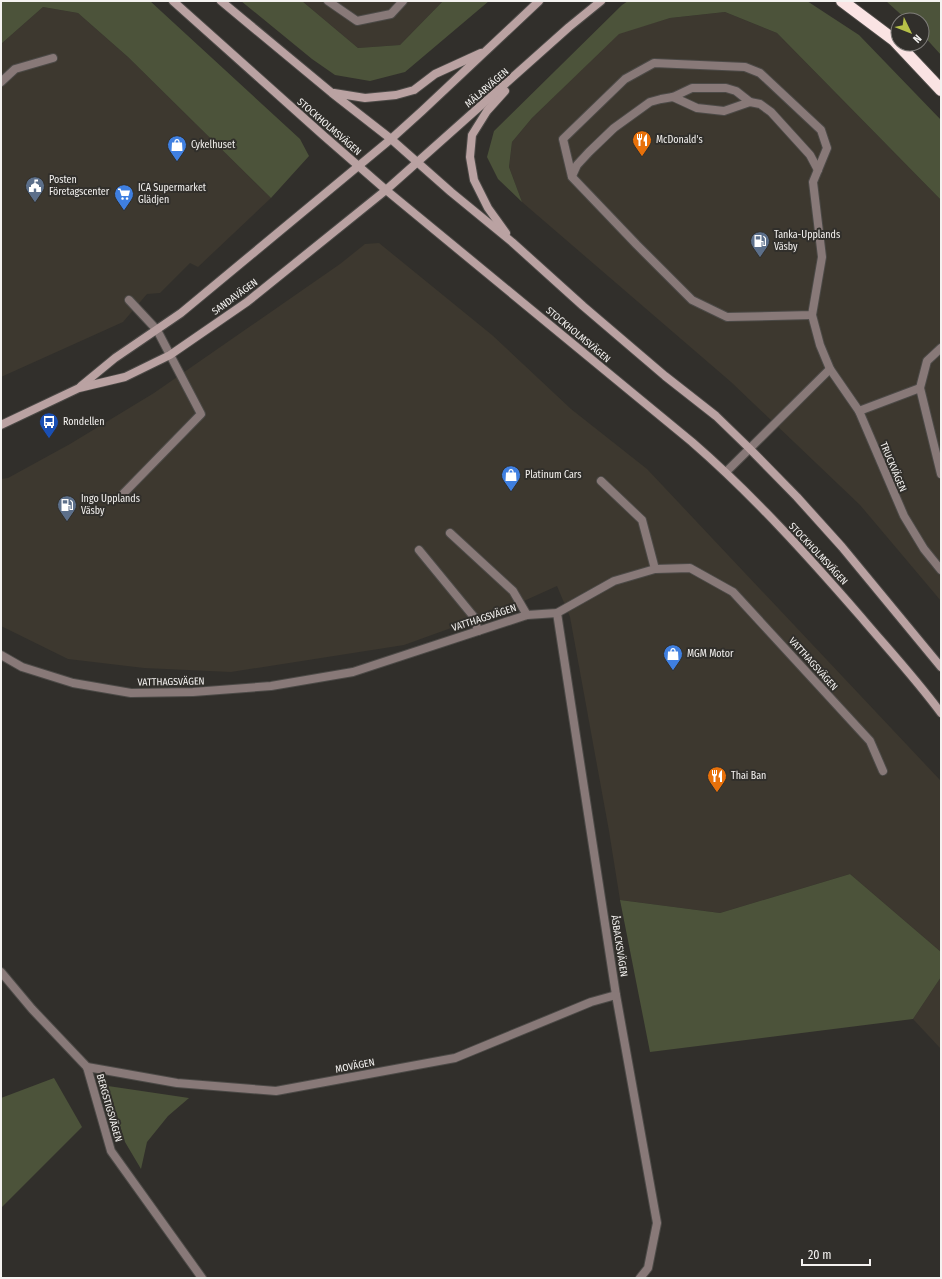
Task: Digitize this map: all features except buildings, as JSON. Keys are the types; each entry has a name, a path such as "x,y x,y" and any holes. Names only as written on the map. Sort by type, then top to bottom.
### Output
{"highway":[{"path":"842,1 894,40 941,90"}],"main road":[{"name":"STOCKHOLMSVÄGEN","path":"173,1 386,190 692,442 726,472 813,561 923,689 941,713"},
{"name":"STOCKHOLMSVÄGEN","path":"221,1 390,139 512,242 665,376 716,416 797,497 842,547 941,667"},
{"path":"358,165 422,111 539,1"},
{"name":"MÄLARVÄGEN","path":"386,190 569,27 601,1"},
{"path":"332,93 365,98 396,95 414,90 435,74 488,50"},
{"path":"512,242 488,208 474,180 470,156 472,135 487,110 532,61"},
{"name":"SANDAVÄGEN","path":"78,388 115,358 157,330 198,298 358,165"},
{"name":"SANDAVÄGEN","path":"1,425 78,388 124,377 170,355 247,302 386,190"}],"street":[{"path":"328,1 357,21 391,14 403,1"},
{"path":"1,82 15,69 53,58"},
{"path":"654,63 745,68 760,74 821,130 827,148 818,170 813,182 822,257 812,315 727,317 692,300 572,177 564,139 625,79 654,63"},
{"path":"572,177 577,165 588,152 614,128 650,102 673,97 692,88 726,88 736,91 750,102 760,104 771,112 810,155 818,170"},
{"path":"673,97 697,108 724,112 750,102"},
{"path":"121,496 200,414 157,330 129,300"},
{"name":"TRUCKVÄGEN","path":"812,315 820,345 830,370 859,411 904,516 924,549 941,570"},
{"path":"941,348 928,361 920,388 941,474"},
{"path":"726,472 830,370"},
{"path":"859,411 920,388"},
{"path":"601,482 642,520 655,569"},
{"path":"450,533 513,591 527,615"},
{"path":"419,550 474,617 478,631"},
{"name":"VATTHAGSVÄGEN","path":"1,655 22,667 73,683 131,693 193,692 271,686 352,672 527,615 557,613 614,581 655,569 690,568 734,592 870,741 883,771"},
{"name":"ÅSBACKSVÄGEN","path":"557,613 616,995 657,1223 648,1268 640,1278"},
{"name":"BERGSTIGSVÄGEN","path":"1,972 32,1009 87,1067 111,1151 202,1278"},
{"name":"MOVÄGEN","path":"87,1067 177,1084 276,1091 455,1058 591,1002 616,995"}],"shaded area":[{"path":"302,1 443,1 400,45 358,48"},
{"path":"43,7 78,13 128,57 271,198 198,267 190,263 160,293 147,294 123,322 1,377 1,44"},
{"path":"725,12 777,33 941,200 941,601 860,505 731,382 522,202 509,167 512,142 532,118 619,33 670,18"},
{"path":"379,243 492,335 571,409 647,469 940,780 941,952 850,874 720,913 620,900 570,617 557,586 515,605 404,645 231,672 144,668 68,659 1,626 1,479 8,478 70,444 154,393 340,264 365,244"},
{"path":"941,977 941,1049 913,1019"}],"green space":[{"path":"1,1 150,1 300,139 309,156 271,198 128,57 78,13 43,7 1,44"},
{"path":"241,1 302,1 358,48 400,45 443,1 489,1 405,72 370,81 335,75 312,59"},
{"path":"628,1 807,1 859,35 941,120 941,200 777,33 725,12 670,18 619,34 532,118 512,142 509,167 522,202 498,179 487,157 494,131 622,5"},
{"path":"886,1 941,1 941,55 930,43 930,12 898,12"},
{"path":"850,874 941,952 941,977 913,1019 650,1052 620,900 720,913"},
{"path":"54,1078 82,1127 1,1208 1,1098"},
{"path":"108,1086 189,1098 168,1116 147,1142 141,1169 125,1142"}],"place":[{"name":"McDonald's","path":"642,157"},
{"name":"Cykelhuset","path":"177,162"},
{"name":"Posten Företagscenter","path":"35,203"},
{"name":"ICA Supermarket Glädjen","path":"124,211"},
{"name":"Tanka-Upplands Väsby","path":"760,258"},
{"name":"Rondellen","path":"49,439"},
{"name":"Platinum Cars","path":"511,492"},
{"name":"Ingo Upplands Väsby","path":"67,522"},
{"name":"MGM Motor","path":"673,671"},
{"name":"Thai Ban","path":"717,793"}]}
